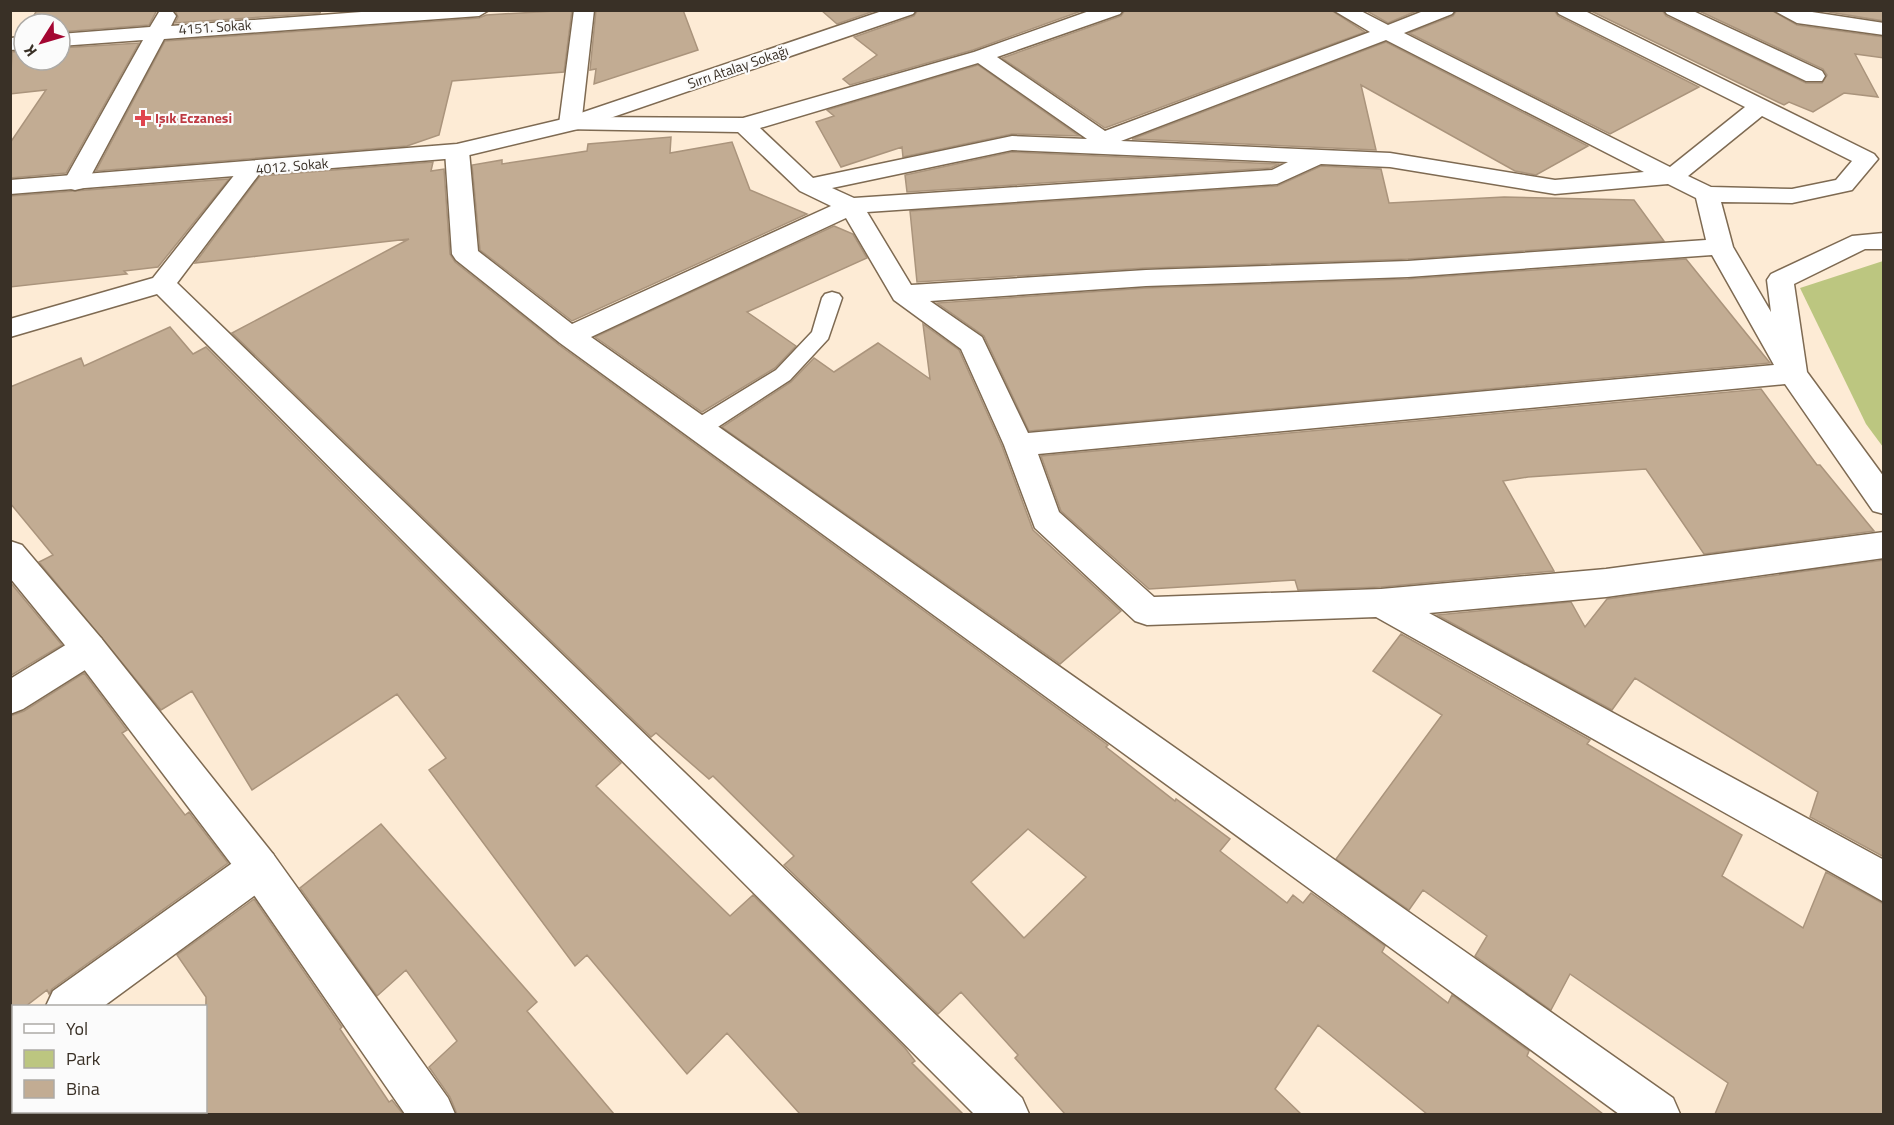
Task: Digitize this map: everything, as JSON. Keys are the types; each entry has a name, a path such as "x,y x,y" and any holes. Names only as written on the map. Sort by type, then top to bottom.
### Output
{"street":[{"path":"75,183 169,10"},
{"name":"4151. Sokak","path":"72,39 478,10"},
{"path":"584,10 570,124 744,124 981,56 1113,10"},
{"name":"Sırrı Atalay Sokağı","path":"570,124 906,10"},
{"path":"1343,10 1707,194 1792,195 1844,185 1866,159 1758,108 1566,10"},
{"path":"981,56 1103,141 1445,10"},
{"path":"1674,10 1814,76"},
{"path":"1783,10 1797,17 1873,28"},
{"path":"808,186 1012,143 1390,160 1555,187 1672,177 1758,108"},
{"name":"4012. Sokak","path":"10,187 457,151 570,124"},
{"path":"744,124 808,186 851,206 903,294 972,344 1019,445 1046,519 1147,611 1381,603 1606,583 1884,545"},
{"path":"457,151 465,254 570,336 1657,1114"},
{"path":"570,336 851,206 1276,177 1317,157"},
{"path":"10,328 162,284 251,169"},
{"path":"1707,194 1720,247 1793,373 1884,502"},
{"path":"1793,373 1780,280 1861,241 1884,241"},
{"path":"903,294 1146,278 1408,268 1720,247"},
{"path":"162,284 1006,1114"},
{"path":"1019,445 1793,373"},
{"path":"10,554 89,649 260,868 432,1114"},
{"path":"1381,603 1884,882"},
{"path":"10,698 89,649"},
{"path":"69,1005 260,868"}],"lane":[{"path":"699,428 783,375 821,334 832,298"}],"green space":[{"path":"1884,261 1883,447 1866,424 1800,288"}],"building":[{"path":"37,10 157,10 149,25 72,31 72,12 36,12"},
{"path":"175,10 321,10 320,13 175,23 178,17"},
{"path":"572,10 564,72 452,81 439,135 407,146 96,171 165,41"},
{"path":"596,10 683,10 698,50 594,84 596,69 590,70"},
{"path":"821,10 877,10 837,24"},
{"path":"918,10 1084,10 973,50 850,85 843,79 877,55 854,37 914,16"},
{"path":"1125,10 1331,10 1365,32 1105,128 1002,58 1121,16"},
{"path":"1365,10 1419,10 1388,23"},
{"path":"1457,10 1554,10 1558,16 1699,87 1610,134 1409,33 1453,16"},
{"path":"1589,10 1662,10 1666,16 1806,83 1822,83 1827,75 1823,69 1697,10 1771,10 1797,25 1884,37 1884,58 1855,54 1878,97 1844,93 1813,112 1789,102 1784,105"},
{"path":"1817,10 1884,10 1884,21"},
{"path":"1386,42 1588,146 1536,175 1515,171 1361,85 1376,150 1132,139"},
{"path":"139,43 66,173 10,178 10,143 46,90 10,94 12,52 12,72 72,72 72,47"},
{"path":"978,65 1079,136 1012,134 903,157 902,147 841,167 816,122 834,116 827,110"},
{"path":"671,137 670,153 732,142 750,190 807,214 572,321 480,250 472,165 502,160 502,164 587,151 588,144"},
{"path":"1012,152 1279,164 1271,168 907,192 905,175"},
{"path":"433,162 431,171 444,169 450,254 455,262 559,345 1108,745 1106,747 1175,801 1176,799 1230,839 1220,851 1287,903 1293,895 1303,903 1311,893 1385,946 1382,952 1448,1003 1452,995 1529,1051 1527,1056 1603,1114 1427,1114 1318,1025 1275,1089 1301,1114 1065,1114 1015,1058 1018,1055 961,992 938,1014 784,865 794,856 713,776 709,779 656,733 651,737 232,333 409,239 195,263 260,176","holes":["1028,829 1086,877 1024,938 971,882"]},
{"path":"1321,166 1381,169 1389,203 1504,197 1634,200 1664,241 1408,259 1146,268 917,282 910,211 1277,186"},
{"path":"229,179 158,267 124,271 127,274 10,287 10,196"},
{"path":"834,226 853,234 867,258 747,312 796,346 775,368 702,412 595,337"},
{"path":"1686,259 1770,363 1029,431 984,336 937,303 1146,288 1408,279"},
{"path":"923,324 959,350 1002,446 1033,530 1121,611 1060,664 722,427 791,382 814,358 834,372 878,343 930,379"},
{"path":"170,327 193,354 206,347 621,763 596,786 730,916 753,895 905,1048 915,1061 912,1063 963,1114 800,1114 727,1033 687,1074 587,955 575,966 429,770 446,758 397,694 252,790 192,691 161,710 39,562 53,555 10,503 10,387 81,358 84,366"},
{"path":"1761,389 1817,465 1820,465 1874,531 1704,554 1646,469 1528,477 1503,481 1554,571 1381,587 1298,590 1295,580 1149,589 1061,511 1041,456"},
{"path":"1884,560 1884,857 1810,817 1818,792 1635,678 1612,710 1437,615 1571,602 1585,627 1607,599"},
{"path":"10,582 62,645 10,676"},
{"path":"1401,634 1590,740 1587,744 1742,835 1722,876 1803,928 1826,872 1884,904 1884,1114 1715,1114 1728,1083 1570,974 1551,1010 1475,956 1487,936 1423,890 1409,910 1336,859 1442,715 1373,671"},
{"path":"84,673 127,730 122,733 185,815 189,812 228,863 52,989 49,994 47,990 27,1005 12,1005 12,1017 10,1018 10,716 24,711"},
{"path":"381,824 537,1002 527,1011 614,1114 457,1114 450,1097 429,1067 457,1041 406,970 377,996 300,888"},
{"path":"254,899 342,1027 340,1029 389,1102 392,1100 403,1114 205,1114 207,1113 206,997 177,955"}],"place":[{"name":"Işık Eczanesi","path":"143,118"}]}
